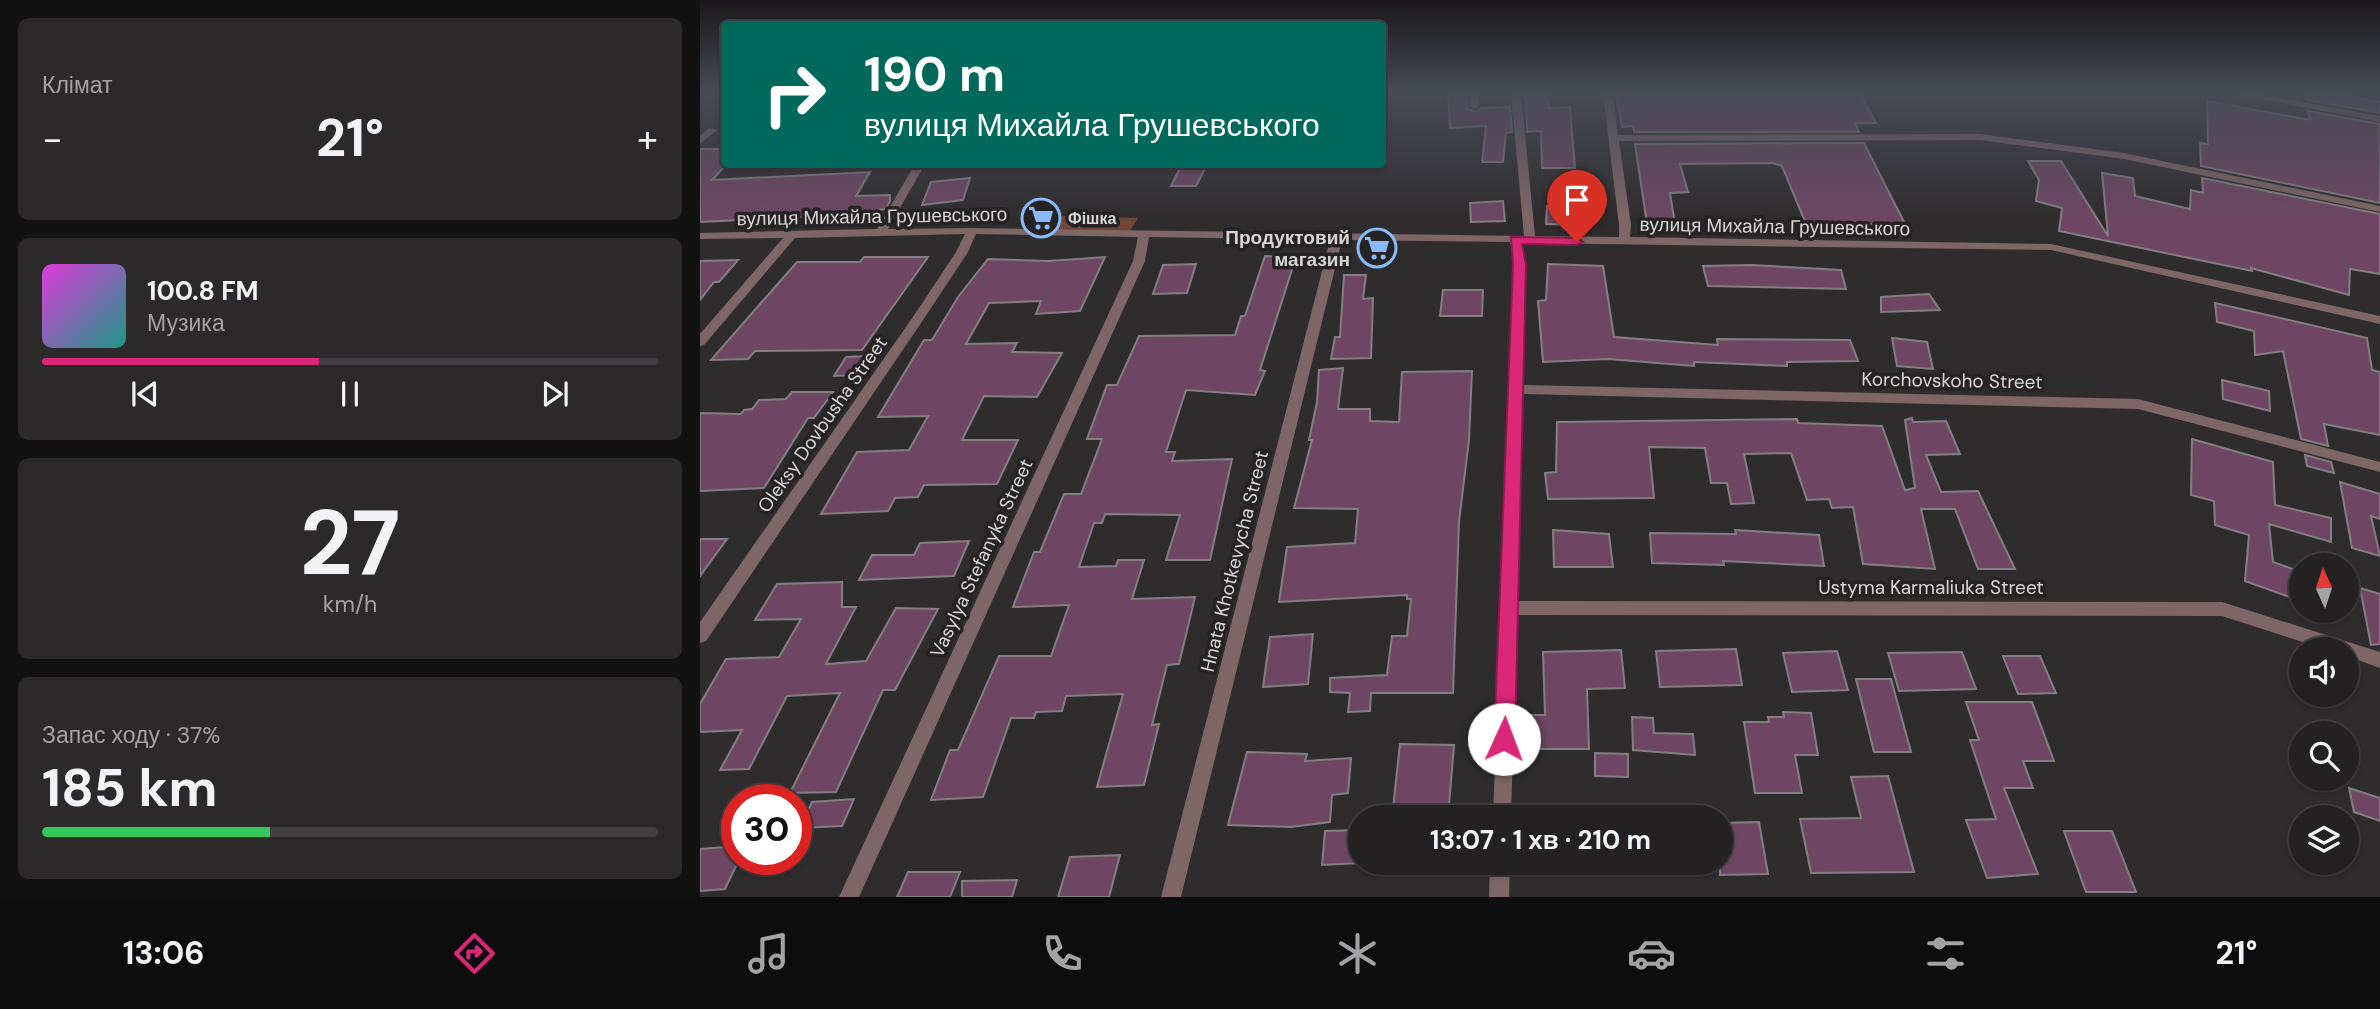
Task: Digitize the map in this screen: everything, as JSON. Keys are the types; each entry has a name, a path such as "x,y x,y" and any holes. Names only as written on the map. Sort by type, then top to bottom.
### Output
{"street":[{"path":"1502,805 1515,389 1523,240 1518,135"},
{"path":"1613,135 1625,225 1624,242"},
{"path":"1613,138 1980,137 2124,156 2380,209"},
{"path":"881,232 918,168"},
{"name":"вулиця Михайла Грушевського","path":"700,236 881,232 1144,233 2051,247 2380,320"},
{"name":"Oleksy Dovbusha Street","path":"700,636 919,317 972,232"},
{"path":"700,342 793,233"},
{"name":"Vasylya Stefanyka Street","path":"849,897 1139,261 1144,233"},
{"name":"Hnata Khotkevycha Street","path":"1171,897 1337,236"},
{"name":"Korchovskoho Street","path":"1515,389 2138,404 2380,467"},
{"name":"Ustyma Karmaliuka Street","path":"1509,608 2222,609 2309,637"},
{"name":"Ustyma Karmaliuka Street","path":"2359,653 2380,660"},
{"path":"1499,897 1500,875"}],"shaded area":[{"path":"1062,216 1138,218 1130,231 1053,230"}],"building":[{"path":"1485,135 1506,135 1503,162 1482,162"},
{"path":"1541,135 1572,135 1575,168 1542,168"},
{"path":"2208,135 2380,135 2380,203 2201,166 2200,143 2208,144"},
{"path":"1864,143 1905,224 1806,224 1782,166 1773,163 1680,164 1688,192 1670,193 1675,224 1647,224 1635,144"},
{"path":"700,149 721,149 723,168 712,180 870,172 856,196 890,195 886,209 836,215 700,222"},
{"path":"2028,161 2061,161 2108,236 2102,173 2133,178 2135,196 2190,209 2191,190 2203,193 2202,178 2380,214 2380,274 2350,269 2349,295 2251,268 2252,271 2059,231 2062,208 2036,201 2039,180"},
{"path":"1180,168 1205,169 1196,186 1171,186"},
{"path":"970,178 963,200 922,205 931,182"},
{"path":"1503,201 1505,221 1471,222 1470,203"},
{"path":"1547,206 1585,207 1586,225 1546,224"},
{"path":"1265,256 1296,257 1260,370 1265,371 1255,395 1186,390 1166,452 1175,452 1172,461 1232,459 1210,560 1166,560 1180,515 1105,514 1102,523 1094,523 1079,567 1116,566 1118,560 1144,560 1132,599 1195,597 1179,664 1167,665 1152,725 1159,724 1144,785 1097,787 1123,694 1066,696 1062,711 1036,712 1034,718 1011,718 983,797 931,800 950,750 958,750 999,656 1051,656 1069,605 1013,607 1034,552 1040,552 1064,494 1081,494 1102,439 1087,439 1107,385 1117,385 1139,336 1235,335 1241,316 1245,316"},
{"path":"864,257 928,257 862,350 755,351 748,359 711,360 797,262 860,262"},
{"path":"1105,257 1080,311 1036,314 1041,301 989,303 966,344 1017,343 1012,352 1062,353 1037,397 984,396 962,440 1018,440 997,484 924,485 918,497 895,498 888,511 821,514 857,452 909,450 928,416 878,417 924,340 932,340 958,297 988,259 1048,261"},
{"path":"738,260 719,282 714,282 700,300 700,261"},
{"path":"1196,264 1187,293 1153,294 1163,265"},
{"path":"1548,264 1603,266 1614,337 1718,345 1717,339 1850,340 1858,361 1787,362 1787,366 1694,362 1694,366 1608,359 1543,362 1538,301 1546,300"},
{"path":"1752,265 1841,270 1846,289 1708,286 1703,266"},
{"path":"1344,275 1366,275 1363,299 1373,298 1371,358 1331,359 1335,337 1340,337"},
{"path":"1443,290 1483,290 1482,316 1440,316"},
{"path":"1929,294 1940,310 1881,312 1881,297"},
{"path":"2215,303 2367,338 2372,370 2380,372 2380,435 2324,424 2328,446 2301,439 2283,351 2255,355 2254,331 2217,322"},
{"path":"1892,338 1927,342 1933,369 1897,366"},
{"path":"868,356 856,375 834,376 846,357"},
{"path":"1343,368 1338,409 1370,409 1370,421 1399,422 1402,372 1472,371 1469,440 1459,522 1453,693 1371,693 1370,711 1348,712 1350,693 1330,692 1330,678 1387,675 1392,636 1407,636 1411,599 1407,599 1407,595 1279,602 1287,547 1355,543 1358,509 1294,508 1312,440 1309,440 1317,402 1319,370"},
{"path":"2222,380 2269,391 2270,411 2223,399"},
{"path":"792,392 833,392 814,418 808,418 764,488 700,491 700,413 741,414 744,410 752,409 759,400 786,399"},
{"path":"1912,418 1913,422 1946,421 1960,454 1926,455 1941,492 1978,491 2015,569 1978,569 1955,509 1921,509 1935,569 1863,564 1853,507 1832,508 1829,499 1807,500 1791,453 1744,454 1754,503 1731,504 1727,483 1711,483 1705,448 1649,447 1654,498 1548,499 1545,473 1556,472 1557,422 1797,419 1798,423 1882,426 1905,490 1915,488 1905,420"},
{"path":"2192,439 2273,462 2275,505 2331,518 2331,542 2269,524 2273,562 2289,568 2289,597 2245,581 2249,535 2215,525 2214,501 2191,495"},
{"path":"2305,455 2331,462 2334,473 2307,466"},
{"path":"2340,482 2380,494 2380,519 2371,516 2380,556 2352,548"},
{"path":"1553,530 1609,534 1613,567 1554,567"},
{"path":"1735,530 1819,535 1824,566 1723,561 1724,565 1652,563 1650,533 1736,534"},
{"path":"700,539 727,539 700,576"},
{"path":"969,541 954,576 859,580 872,555 914,555 920,543"},
{"path":"842,582 842,607 856,607 826,664 866,661 896,608 938,609 895,690 883,690 836,792 812,793 812,784 794,784 840,693 787,696 749,769 720,770 742,730 700,732 700,704 726,659 779,657 801,619 755,620 777,584"},
{"path":"2360,588 2380,594 2380,644 2371,645"},
{"path":"1313,634 1308,684 1263,687 1270,637"},
{"path":"1736,649 1742,685 1660,687 1656,651"},
{"path":"1621,650 1625,688 1587,689 1589,749 1529,749 1530,715 1545,715 1543,652"},
{"path":"1837,651 1848,690 1792,692 1783,653"},
{"path":"1962,652 1976,689 1899,691 1888,653"},
{"path":"2003,656 2040,656 2056,693 2018,694"},
{"path":"1856,679 1891,679 1911,752 1874,752"},
{"path":"1966,702 2032,702 2054,761 2023,761 2033,788 2004,788 2038,874 1987,878 1966,820 1996,819 1970,740 1979,740"},
{"path":"1783,712 1811,713 1818,755 1795,755 1802,793 1755,793 1744,722 1769,722 1768,717 1784,717"},
{"path":"1632,717 1653,718 1654,733 1693,734 1695,755 1633,750"},
{"path":"1400,744 1454,745 1449,805 1393,805"},
{"path":"1247,752 1307,754 1305,761 1351,758 1348,793 1332,795 1330,822 1291,827 1228,825"},
{"path":"1595,753 1628,754 1628,777 1595,776"},
{"path":"1888,776 1914,872 1811,873 1800,819 1861,818 1851,777"},
{"path":"2350,791 2380,798 2380,821 2359,814 2359,805 2353,805"},
{"path":"854,799 842,826 812,827 812,802"},
{"path":"1759,822 1768,874 1733,875 1733,823"},
{"path":"1348,830 1348,864 1322,865 1325,831"},
{"path":"2064,831 2112,831 2136,892 2086,892"},
{"path":"721,847 721,875 732,875 725,889 700,891 700,849"},
{"path":"1120,855 1109,897 1058,897 1070,857"},
{"path":"908,872 960,872 950,897 897,897"},
{"path":"1017,880 1012,897 962,897 962,881"}],"place":[{"name":"Фішка","path":"1041,218"},
{"name":"Продуктовий магазин","path":"1377,248"}],"route":[{"path":"1504,739 1520,264 1515,240 1577,242"}]}
